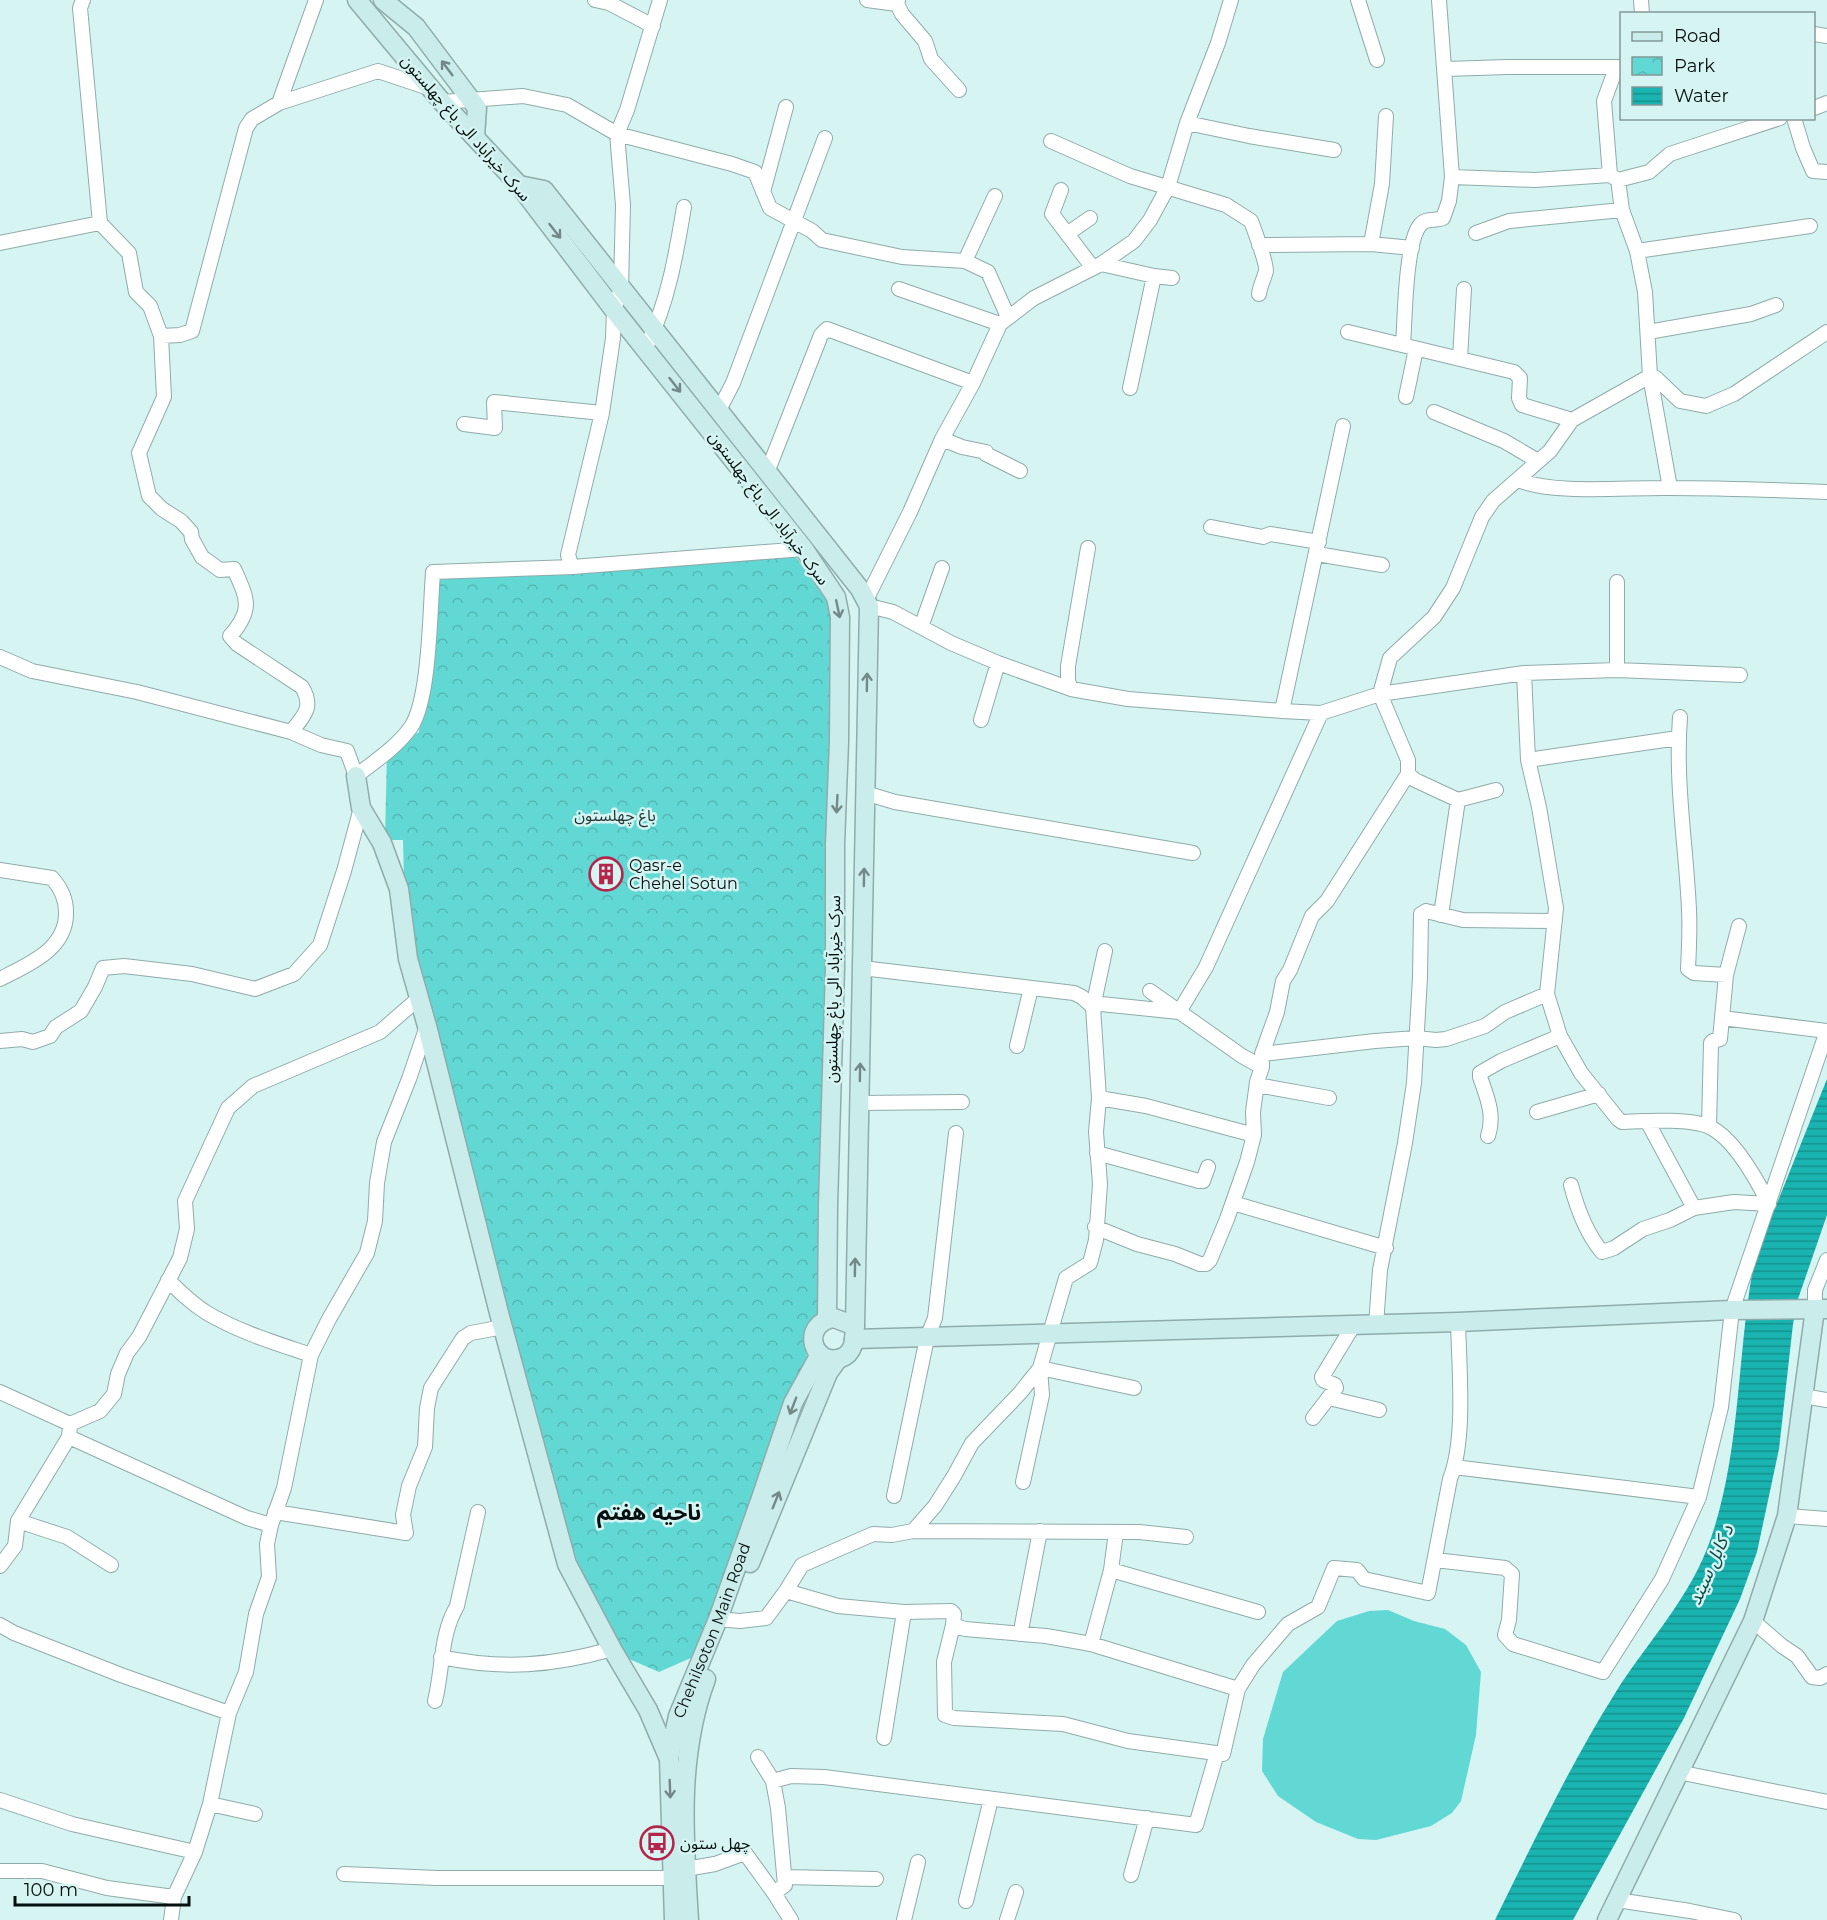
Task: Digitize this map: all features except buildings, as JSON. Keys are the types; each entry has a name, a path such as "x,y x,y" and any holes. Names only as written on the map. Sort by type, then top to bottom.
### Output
{"main road":[{"name":"سرک خیرآباد الی باغ چهلستون","path":"357,0 429,88 519,186 614,310 646,347 804,549 836,597 840,617 827,1319"},
{"path":"383,0 416,27 477,108 474,137"},
{"path":"519,186 543,190 768,470 860,589 867,603 854,1332 849,1353 838,1359 819,1354 813,1342 813,1335 816,1328 827,1319 841,1319 854,1332 927,1338 1353,1326 1737,1310 1814,1309 1787,1516 1753,1621 1607,1920"},
{"path":"356,776 361,808 382,843 399,889 408,959 567,1564 612,1649 648,1710 669,1759"},
{"name":"Chehilsoton Main Road","path":"675,1920 684,1823 687,1748 698,1700 722,1619 793,1403 819,1354"},
{"name":"Chehilsoton Main Road","path":"689,1920 679,1873 669,1759 678,1716 828,1373 838,1359"},
{"path":"648,1710 664,1716 678,1716"}],"street":[{"path":"83,0 80,8 100,224 129,253 136,292 150,306 161,336 164,397 139,453 149,496 162,509 182,521 191,532 202,557 220,570 234,569 245,590 247,603 240,623 230,636 237,644 302,687 308,697 307,710 291,732"},
{"path":"279,103 316,0"},
{"path":"595,0 609,3 653,26"},
{"path":"572,567 568,555 602,412 613,338 614,310 621,288 623,205 617,134 627,110 660,0"},
{"path":"867,0 897,2 902,14 925,41 931,59 959,90"},
{"path":"1231,0 1218,43 1187,123 1168,187 1150,220 1134,241 1097,266 1034,298 1004,320 942,439 867,603 893,612 998,663 1071,689 1128,699 1321,713 1380,694 1524,673 1617,670 1740,675"},
{"path":"1358,0 1377,60"},
{"path":"1406,397 1410,347 1409,259 1420,224 1426,220 1443,218 1449,201 1452,177 1446,69 1439,0"},
{"path":"1446,69 1619,68 1604,101 1614,177 1622,210 1637,251 1645,292 1650,376 1670,488"},
{"path":"161,336 192,332 246,128 252,119 279,103 378,71 429,88"},
{"path":"442,102 523,96 567,105 617,134 755,172 770,208 812,231 822,240 902,257 965,261 988,272 1004,320"},
{"path":"763,192 786,107"},
{"path":"1371,243 1382,184 1386,116"},
{"path":"1452,177 1535,180 1614,177 1650,172 1670,154 1774,120"},
{"path":"1795,120 1813,171 1827,172"},
{"path":"1187,123 1334,150"},
{"path":"719,410 733,382 825,138"},
{"path":"1051,141 1130,176 1226,205 1251,221 1267,270 1258,294"},
{"path":"1061,190 1052,214 1097,266 1172,278"},
{"path":"965,261 995,196"},
{"path":"646,347 654,330 672,273 684,207"},
{"path":"1476,233 1509,222 1622,210"},
{"path":"1067,234 1090,218"},
{"path":"0,243 100,224"},
{"path":"1637,251 1810,226"},
{"path":"1259,245 1371,243 1412,248"},
{"path":"1130,388 1154,276"},
{"path":"899,289 1004,320"},
{"path":"1460,359 1464,289"},
{"path":"1648,332 1751,314 1776,305"},
{"path":"768,470 820,335 826,328 973,383"},
{"path":"1348,332 1514,372 1520,378 1522,405 1572,420"},
{"path":"1095,1227 1137,1244 1175,1254 1200,1264 1206,1264 1210,1260 1233,1203 1254,1136 1253,1112 1257,1085 1283,981 1290,970 1312,916 1327,901 1408,774 1408,760 1380,694 1390,658 1434,617 1453,588 1482,517 1493,501 1550,451 1572,420 1650,376 1656,378 1680,401 1706,406 1734,394 1827,332"},
{"path":"464,424 495,428 494,402 602,412"},
{"path":"1434,412 1504,441 1538,461"},
{"path":"1282,711 1343,426"},
{"path":"942,439 962,447 986,452 1020,471"},
{"path":"1518,480 1531,484 1582,488 1827,492"},
{"path":"1211,526 1263,537 1270,534 1382,565"},
{"path":"1071,689 1068,681 1068,666 1088,548"},
{"path":"0,657 32,671 137,692 291,732 321,745 347,751 356,776 390,749 412,726 423,694 433,572 572,567 804,549"},
{"path":"921,627 942,568"},
{"path":"1617,582 1617,670"},
{"path":"981,720 998,663"},
{"path":"1524,673 1528,760 1556,908 1547,994 1560,1036 1581,1073 1622,1122 1683,1122 1709,1127 1728,1141 1758,1182 1769,1204"},
{"path":"1179,1012 1206,968 1321,713"},
{"path":"1680,717 1678,738 1680,810 1689,909 1688,969 1694,973 1726,975"},
{"path":"1528,760 1678,738"},
{"path":"1408,774 1415,780 1458,800 1496,790"},
{"path":"865,793 895,802 1193,853"},
{"path":"1441,915 1458,800"},
{"path":"0,1041 22,1039 33,1042 50,1036 56,1027 81,1011 103,968 124,966 192,974 255,989 294,974 320,945 361,808"},
{"path":"0,870 52,878 61,889 66,904 66,924 61,937 37,960 0,979"},
{"path":"1376,1325 1380,1270 1386,1248 1414,1083 1421,914 1426,911 1463,920 1479,921 1555,921"},
{"path":"1709,1127 1711,1043 1720,1039 1726,975 1739,926"},
{"path":"1023,1482 1041,1395 1040,1368 1066,1278 1089,1263 1096,1240 1095,1227 1100,1184 1096,1132 1099,1098 1093,1007 1105,951"},
{"path":"862,968 1074,993 1093,1007"},
{"path":"1017,1046 1031,988"},
{"path":"1149,991 1242,1056 1262,1060 1416,1038 1436,1040 1464,1034 1485,1026 1505,1012 1547,994"},
{"path":"0,1566 15,1546 18,1521 69,1431 100,1411 114,1394 118,1374 127,1353 139,1337 180,1258 187,1229 185,1201 228,1108 253,1086 380,1032 419,998"},
{"path":"1093,1007 1101,1004 1179,1012"},
{"path":"1435,1560 1505,1568 1512,1574 1509,1620 1505,1635 1508,1640 1513,1644 1603,1672 1662,1579 1699,1497 1721,1407 1737,1310 1769,1204 1827,1031 1722,1018"},
{"path":"171,1920 174,1897 195,1852 210,1804 229,1713 246,1672 256,1614 268,1577 267,1544 286,1478 311,1355 367,1253 375,1221 377,1183 384,1142 427,1026"},
{"path":"1488,1136 1492,1124 1491,1114 1480,1073 1501,1061 1560,1036"},
{"path":"1257,1085 1329,1098"},
{"path":"1537,1112 1599,1094"},
{"path":"1099,1098 1146,1106 1254,1136"},
{"path":"859,1103 962,1102"},
{"path":"1647,1121 1694,1208"},
{"path":"894,1496 927,1338 935,1318 956,1133"},
{"path":"1097,1153 1200,1181 1203,1180 1208,1167"},
{"path":"1571,1185 1589,1231 1602,1252 1614,1248 1643,1229 1670,1220 1694,1208 1734,1202 1769,1204"},
{"path":"1233,1203 1386,1248"},
{"path":"1814,1309 1815,1290 1827,1260"},
{"path":"168,1280 207,1313 246,1332 311,1355"},
{"path":"786,1591 838,1606 904,1612 951,1611 954,1614 953,1625 944,1662 945,1715 954,1718 1063,1724 1128,1741 1217,1754 1224,1753 1238,1689 1253,1665 1288,1624 1318,1607 1334,1568 1357,1570 1364,1579 1425,1594 1430,1590 1450,1479 1455,1467 1459,1443 1458,1322"},
{"path":"1313,1418 1336,1387 1323,1380 1322,1377 1353,1326"},
{"path":"0,1392 69,1431 247,1518 406,1533 403,1515 409,1486 424,1447 431,1388 463,1338 471,1333 503,1327"},
{"path":"1040,1368 1134,1388"},
{"path":"913,1531 935,1506 972,1443 1020,1393 1040,1368"},
{"path":"1803,1396 1827,1400"},
{"path":"1329,1398 1379,1410"},
{"path":"1455,1467 1699,1497"},
{"path":"435,1701 449,1620 458,1606 478,1512"},
{"path":"1787,1516 1827,1519"},
{"path":"18,1521 67,1537 111,1565"},
{"path":"722,1619 740,1621 766,1618 802,1565 873,1534 892,1536 913,1531 1040,1531 1116,1532 1186,1537"},
{"path":"1022,1625 1040,1531"},
{"path":"1091,1644 1111,1570 1116,1532"},
{"path":"1111,1570 1258,1612"},
{"path":"884,1738 904,1612"},
{"path":"1753,1621 1782,1647 1797,1656 1812,1677 1820,1678 1827,1674"},
{"path":"0,1625 14,1633 122,1675 229,1713"},
{"path":"953,1625 966,1629 1046,1636 1091,1644 1238,1689"},
{"path":"441,1657 464,1662 526,1666 576,1659 612,1649"},
{"path":"772,1781 791,1776 824,1777 1196,1825 1217,1754"},
{"path":"758,1757 772,1781 778,1808 785,1885 774,1893"},
{"path":"1678,1772 1827,1802"},
{"path":"966,1901 991,1798"},
{"path":"0,1800 72,1824 195,1852"},
{"path":"210,1804 255,1814"},
{"path":"1131,1875 1147,1818"},
{"path":"344,1874 437,1878 679,1873 715,1864 745,1853 791,1920"},
{"path":"904,1920 918,1862"},
{"path":"0,1871 42,1871 107,1888 174,1897"},
{"path":"785,1877 876,1879"},
{"path":"1007,1920 1016,1892"},
{"path":"1617,1900 1734,1920"}],"green space":[{"name":"باغ چهلستون","path":"791,550 831,607 820,1314 806,1346 807,1361 693,1657 659,1672 620,1655 585,1589 531,1400 405,922 403,840 385,840 387,752 419,732 434,575"},
{"path":"1388,1610 1414,1621 1445,1629 1466,1645 1481,1672 1476,1735 1461,1801 1452,1813 1431,1826 1376,1840 1358,1839 1316,1822 1278,1796 1262,1771 1263,1739 1283,1672 1337,1621 1369,1611"}],"water":[{"name":"د کابل سيند","path":"1827,1079 1827,1215 1798,1299 1793,1324 1779,1449 1757,1552 1740,1599 1684,1718 1573,1920 1495,1920 1597,1722 1692,1581 1711,1538 1728,1473 1752,1274 1759,1248"}],"place":[{"name":"Qasr-e Chehel Sotun","path":"606,874"},
{"name":"چهل ستون","path":"657,1843"}],"district":[{"name":"ناحیه هفتم","path":"649,1512"}]}
